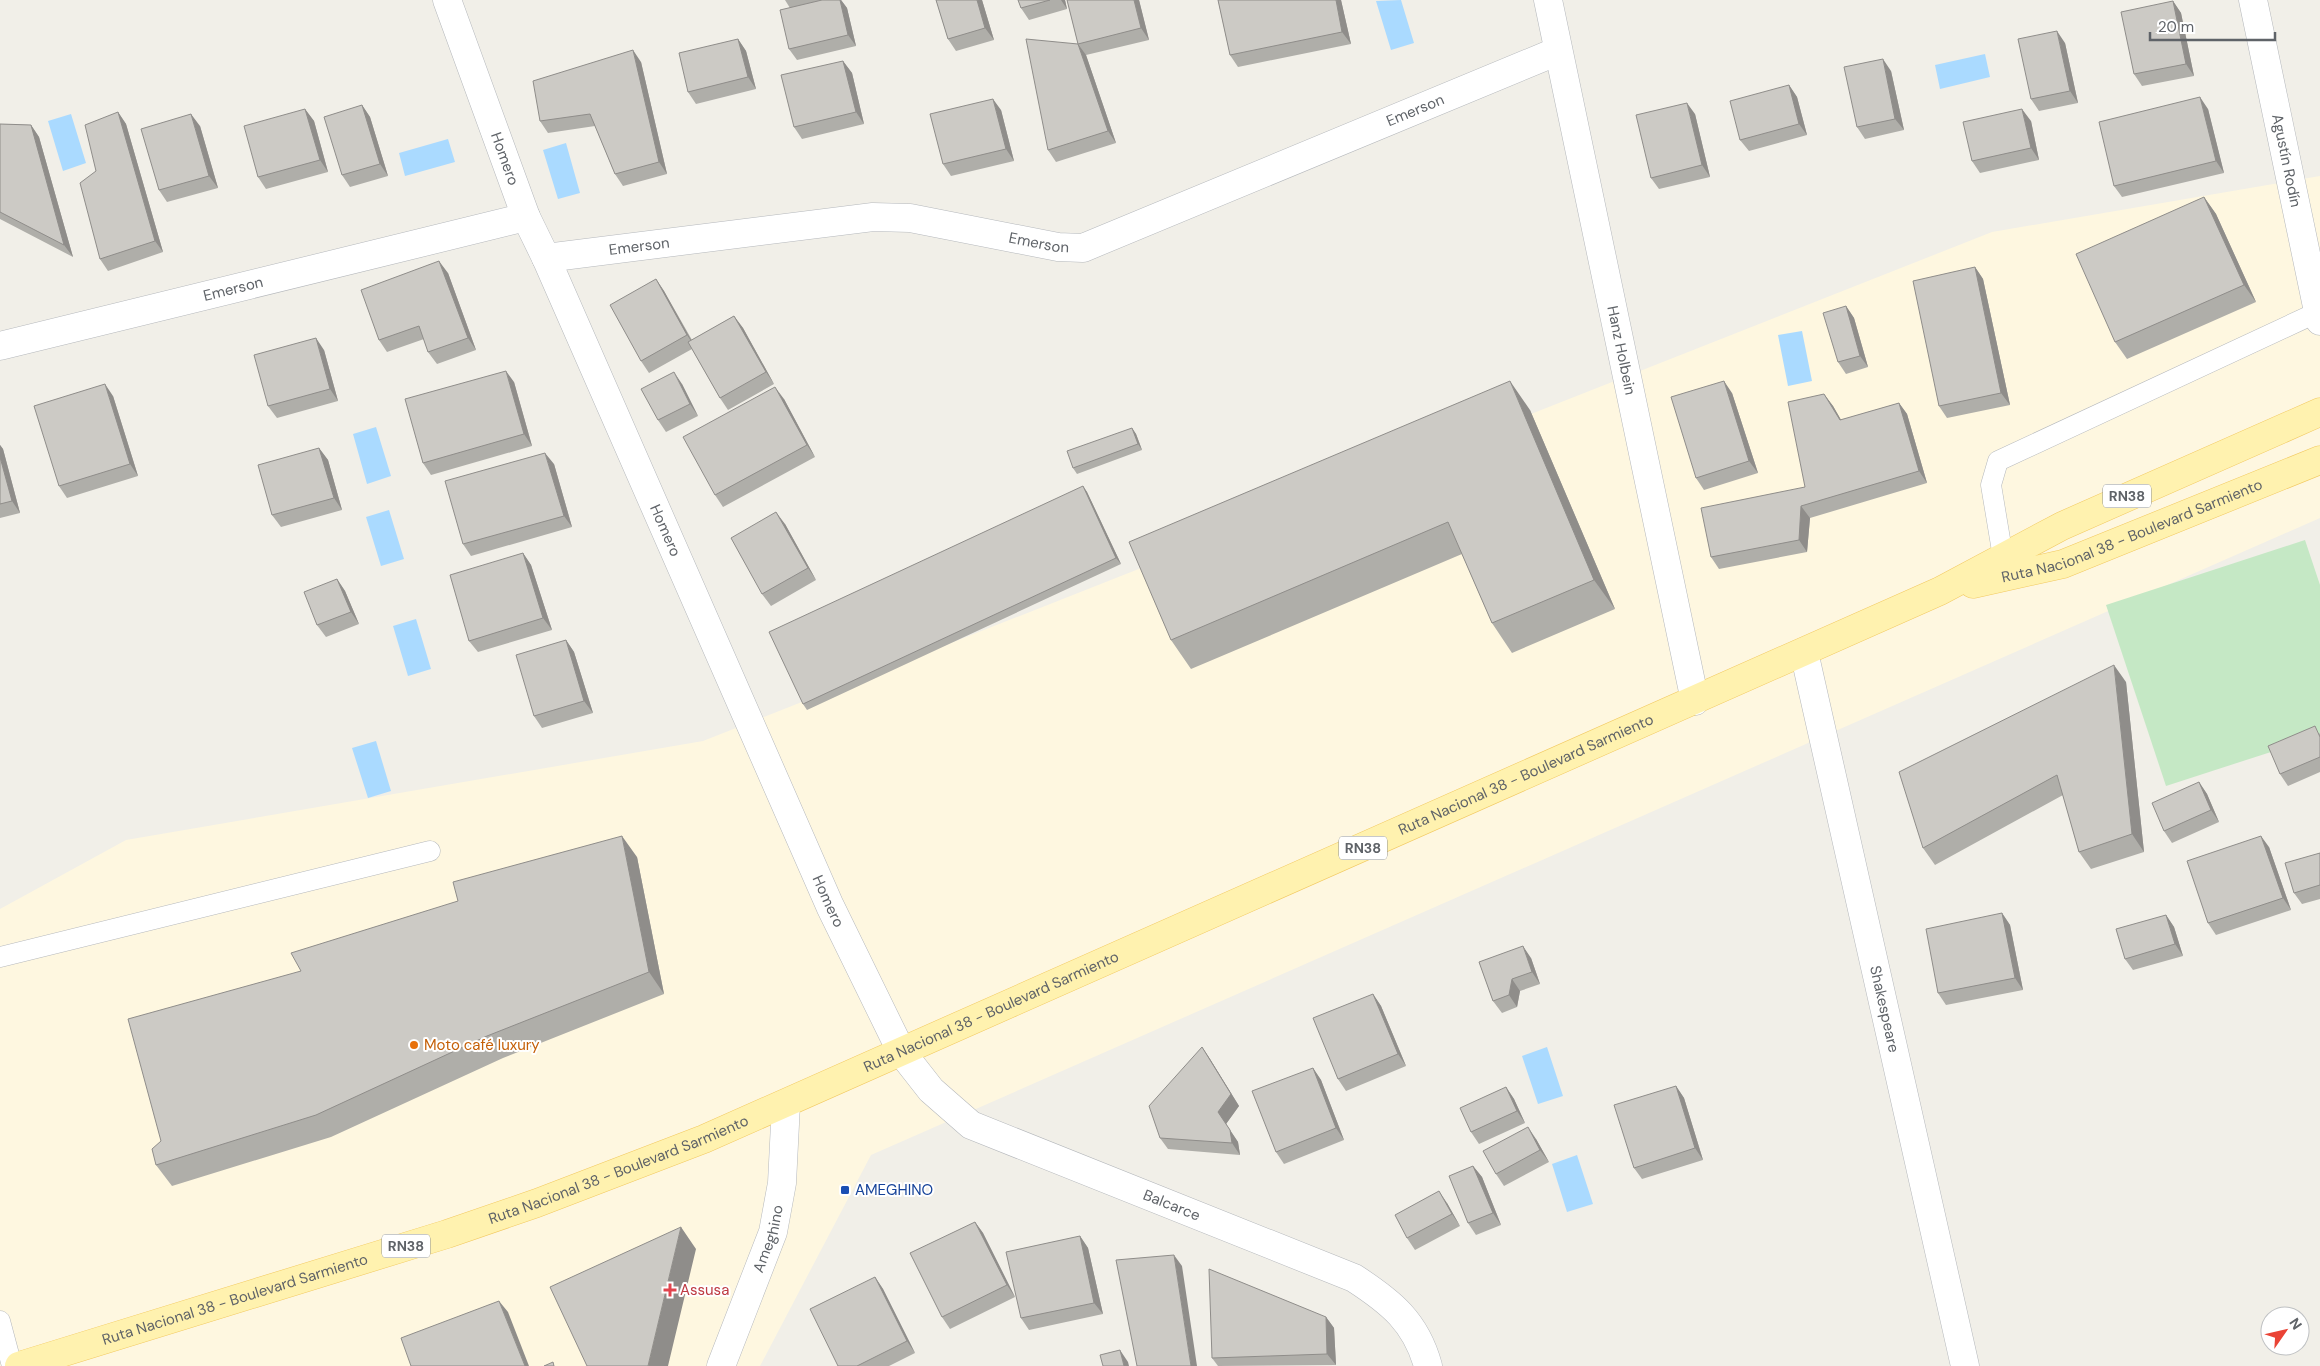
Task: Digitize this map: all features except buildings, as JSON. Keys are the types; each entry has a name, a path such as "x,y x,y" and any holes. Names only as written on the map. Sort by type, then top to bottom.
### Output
{"main road":[{"name":"Ruta Nacional 38 - Boulevard Sarmiento","path":"19,1366 510,1212 704,1139 902,1053 1940,591 2062,526 2320,412"},
{"name":"Ruta Nacional 38 - Boulevard Sarmiento","path":"1940,591 2063,564 2320,460"}],"street":[{"name":"Homero","path":"447,0 526,218 546,258 830,906 902,1053"},
{"name":"Hanz Holbein","path":"1548,0 1624,353 1694,701"},
{"name":"Agustín Rodín","path":"2253,0 2319,316"},
{"name":"Emerson","path":"546,258 873,217 910,218 1058,248 1083,248 1558,51"},
{"name":"Emerson","path":"0,346 526,218"},
{"name":"Shakespeare","path":"1804,652 1965,1366"},
{"name":"Balcarce","path":"902,1053 931,1090 972,1125 1354,1278 1384,1297 1408,1321 1428,1366"},
{"name":"Ameghino","path":"721,1366 773,1232 782,1183 786,1104"}],"lane":[{"path":"2003,558 1991,485 1998,461 2319,316"},
{"path":"0,957 430,851"},
{"path":"0,1321 12,1366"}],"shaded area":[{"path":"2320,176 2320,518 871,1155 760,1366 0,1366 0,909 126,840 703,741 1992,232"}],"green space":[{"path":"2305,540 2320,585 2320,736 2166,786 2106,605"}],"water":[{"path":"1401,0 1414,43 1391,50 1376,1"},
{"path":"1985,54 1990,77 1940,89 1935,65"},
{"path":"71,114 86,163 63,171 48,121"},
{"path":"448,139 455,162 405,176 399,153"},
{"path":"566,143 580,193 558,199 543,150"},
{"path":"1802,331 1812,381 1788,386 1778,335"},
{"path":"376,427 391,476 367,484 353,434"},
{"path":"389,510 404,559 381,566 366,517"},
{"path":"416,619 431,669 408,676 393,626"},
{"path":"376,741 391,791 368,798 352,748"},
{"path":"1547,1047 1563,1096 1538,1104 1522,1056"},
{"path":"1577,1155 1593,1204 1567,1212 1552,1164"}],"place":[{"name":"Moto café luxury","path":"414,1045"},
{"name":"AMEGHINO","path":"845,1190"},
{"name":"Assusa","path":"670,1290"}]}
